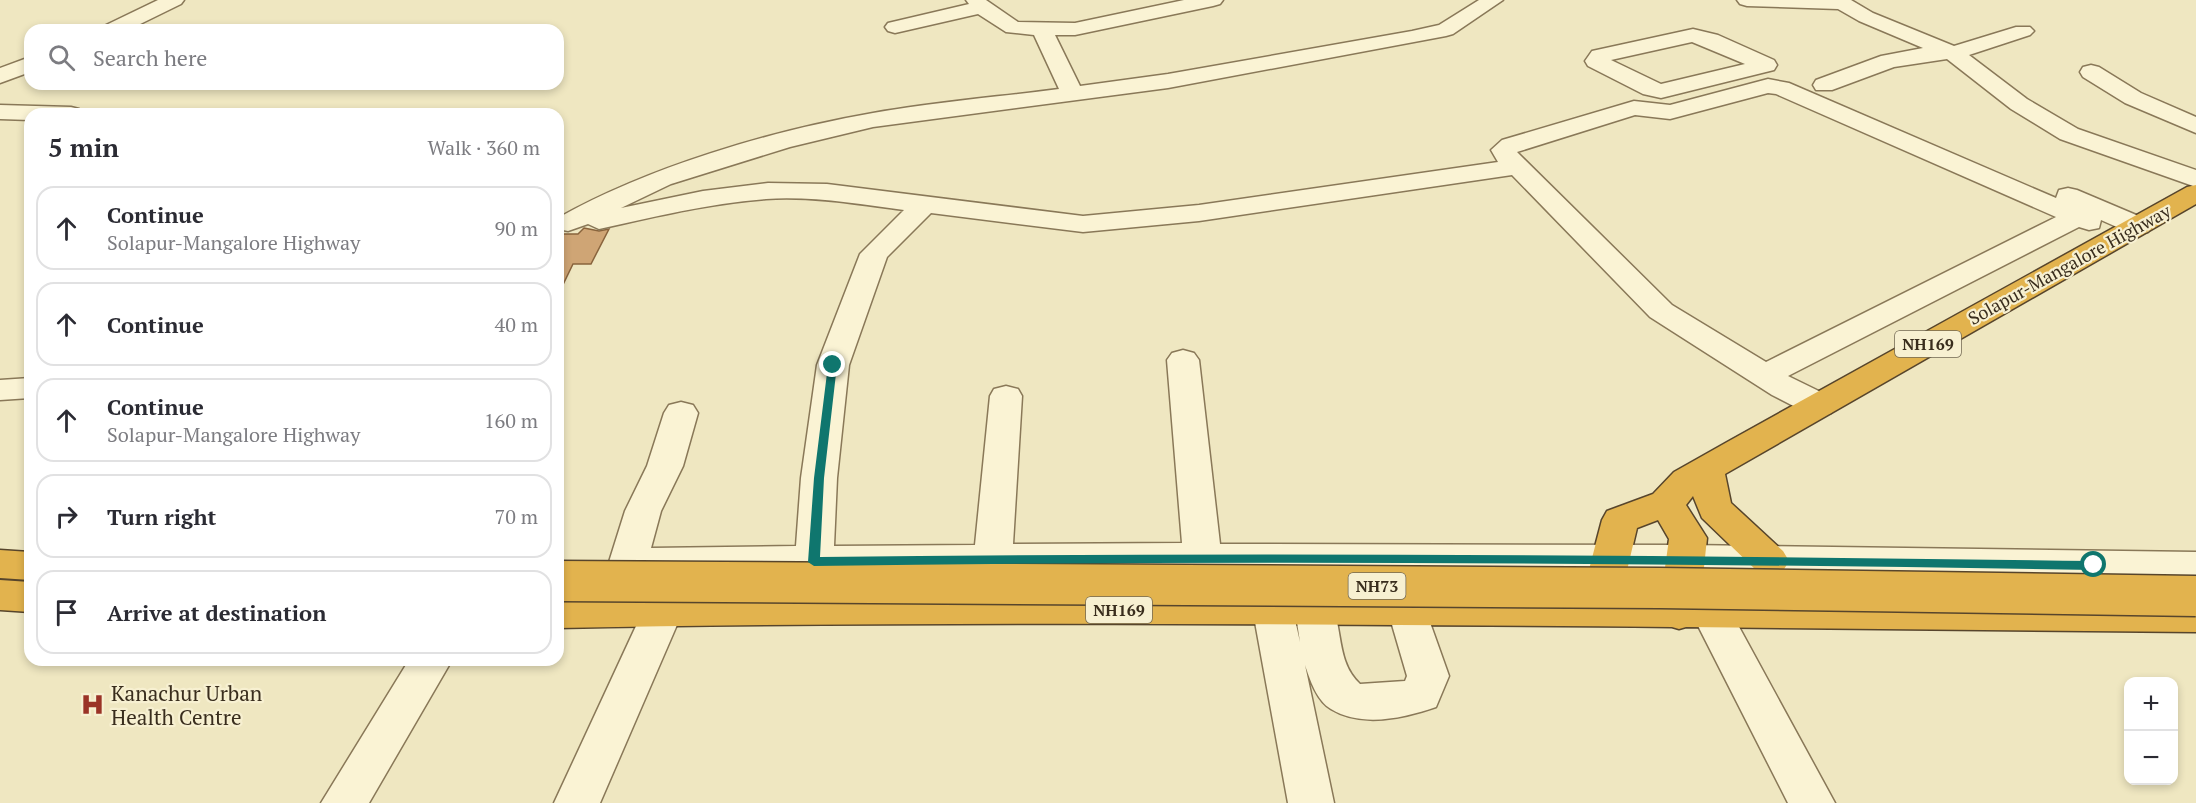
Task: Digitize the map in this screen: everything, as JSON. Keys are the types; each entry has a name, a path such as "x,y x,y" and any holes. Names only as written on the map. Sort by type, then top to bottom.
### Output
{"highway":[{"name":"Solapur-Mangalore Highway","path":"1598,614 1620,520 1666,502 1687,481 1707,469 2196,193"},
{"path":"1707,469 1708,485 1715,509 1770,561"},
{"path":"1666,502 1688,538 1685,559 1696,614 2196,616"},
{"path":"0,564 24,566"},
{"name":"NH73","path":"564,581 1648,588 2196,596"},
{"path":"0,595 24,597"},
{"name":"NH169","path":"564,613 756,609 1274,611 1315,609 1696,614"}],"street":[{"path":"124,24 174,0"},
{"path":"895,27 978,3 1013,28 1076,29 1213,0"},
{"path":"564,225 662,179 783,141 873,120 1168,81 1446,30 1493,0"},
{"path":"1747,0 1839,1 1866,17 1953,53 2019,104 2069,134 2196,179"},
{"path":"1041,27 1073,95"},
{"path":"1824,85 1889,60 1938,52 1953,53 2023,31"},
{"path":"1766,65 1661,91 1651,89 1601,64 1596,58 1693,35 1710,40 2138,226"},
{"path":"0,76 24,66"},
{"path":"2091,72 2133,98 2196,126"},
{"path":"1764,376 2083,219 1781,88 1768,86 1670,112 1634,108 1511,145 1503,150 1512,163 1572,219 1661,311 1764,376 1819,405"},
{"path":"0,112 24,113"},
{"path":"564,225 608,220 703,199 768,191 827,192 1083,224 1119,222 1199,213 1506,169"},
{"path":"814,562 819,478 833,365 873,254 924,205"},
{"path":"1183,360 1202,558"},
{"path":"0,390 24,388"},
{"path":"993,561 1006,396"},
{"path":"628,562 643,511 665,466 681,413"},
{"path":"564,562 1502,558 2196,566"},
{"path":"1315,609 1323,658 1334,686 1346,697 1357,702 1411,698 1421,695 1428,676 1408,611"},
{"path":"1274,611 1311,803"},
{"path":"577,803 663,612"},
{"path":"1696,614 1812,803"},
{"path":"345,803 427,666"}],"building":[{"path":"584,228 599,231 609,229 591,264 573,264 564,283 564,234 578,234"}],"place":[{"name":"Kanachur Urban Health Centre","path":"93,705"}],"route":[{"path":"833,365 819,478 814,562 1178,557 1361,560 1685,559 2094,565"}]}
